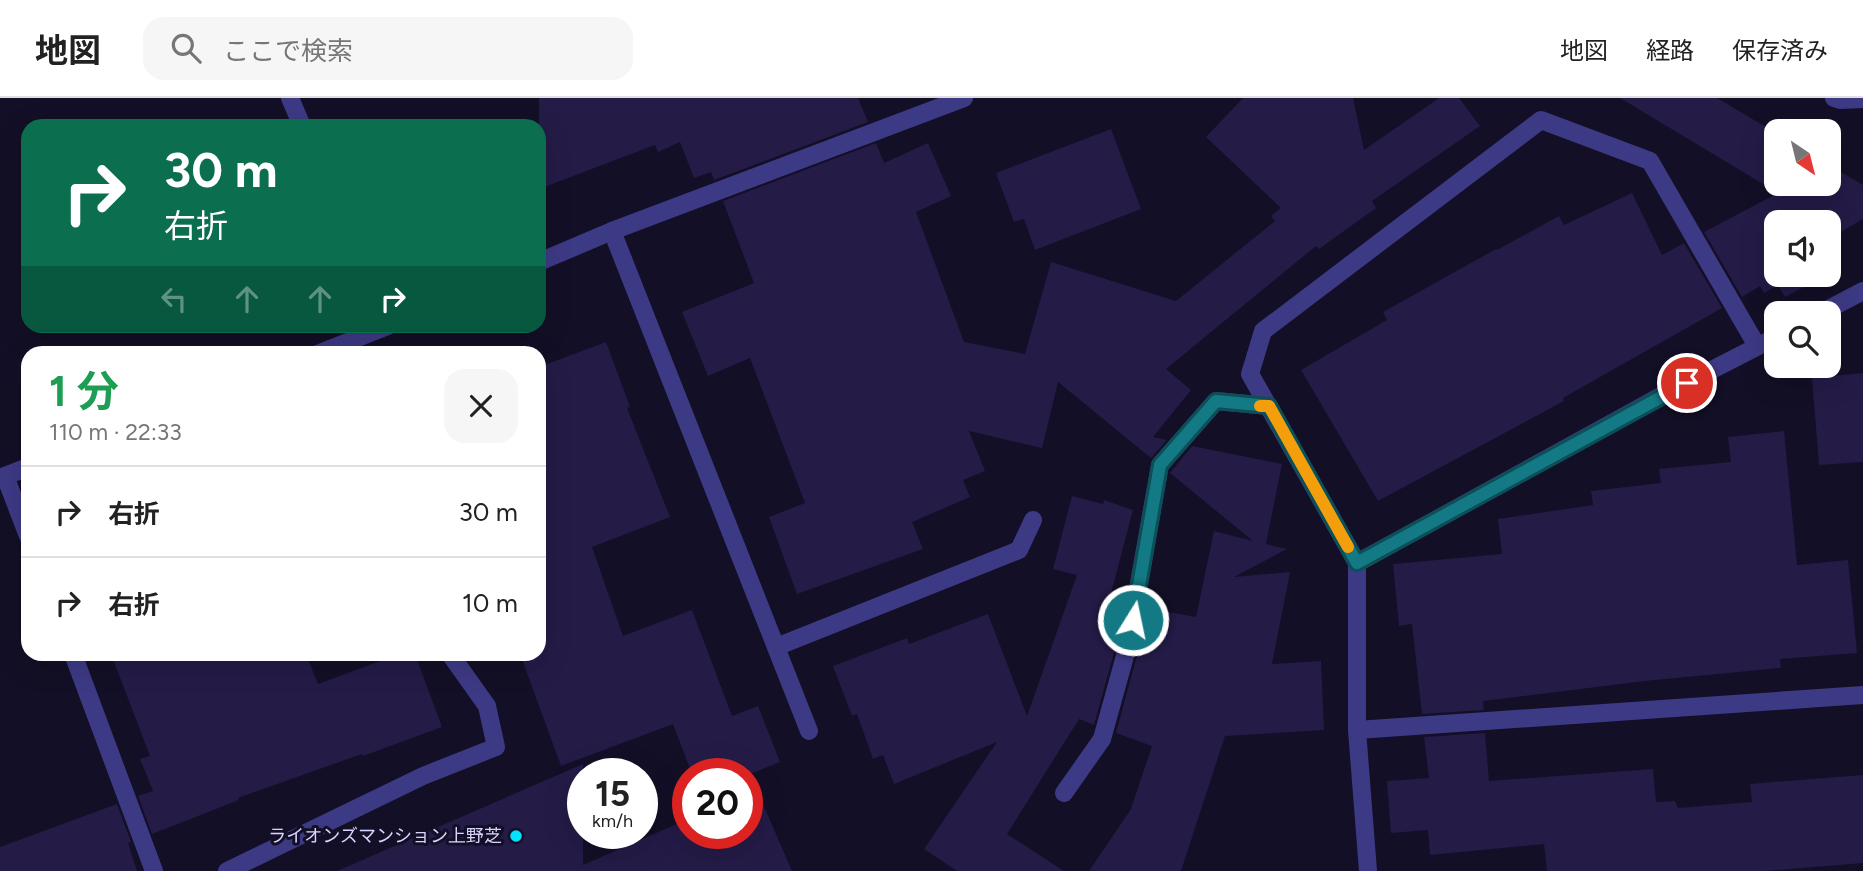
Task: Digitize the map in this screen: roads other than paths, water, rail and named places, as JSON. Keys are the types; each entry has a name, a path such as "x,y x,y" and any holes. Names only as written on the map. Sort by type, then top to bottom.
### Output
{"street":[{"path":"290,98 299,119"},
{"path":"546,259 612,231 964,98"},
{"path":"1833,98 1863,99"},
{"path":"1368,871 1357,730 1357,563 1250,374 1263,331 1541,120 1650,161 1757,346"},
{"path":"612,231 809,731"},
{"path":"1841,303 1863,291"},
{"path":"336,346 367,333"},
{"path":"1357,563 1764,343"},
{"path":"1064,793 1102,739 1128,645 1160,465 1216,401 1269,406"},
{"path":"21,470 3,477 21,519"},
{"path":"776,647 1019,550 1033,520"},
{"path":"76,661 155,871"},
{"path":"227,871 423,776 496,747 487,706 455,661"},
{"path":"1357,730 1863,695"}],"place":[{"name":"ライオンズマンション上野芝","path":"516,836"}]}
